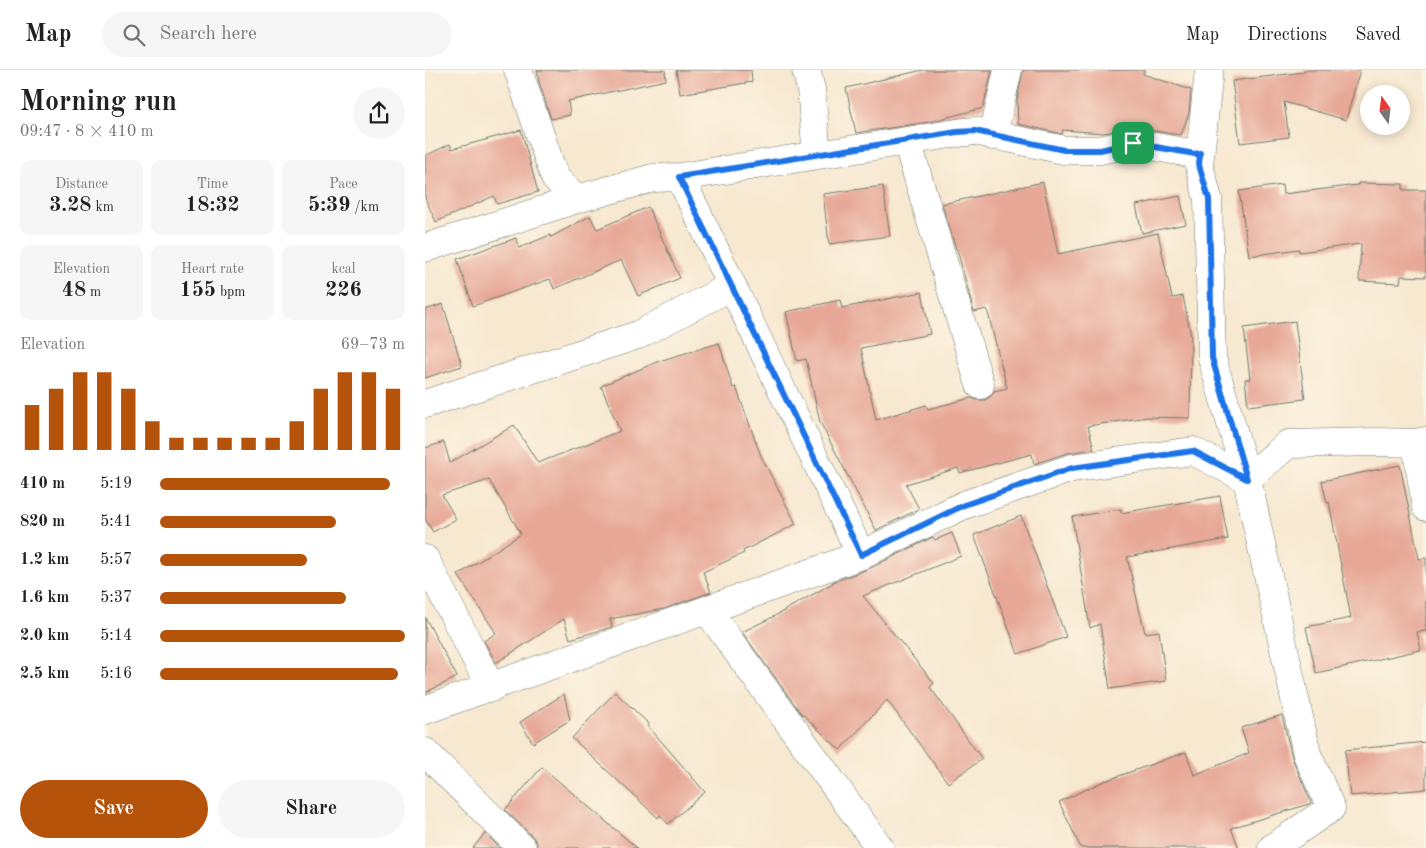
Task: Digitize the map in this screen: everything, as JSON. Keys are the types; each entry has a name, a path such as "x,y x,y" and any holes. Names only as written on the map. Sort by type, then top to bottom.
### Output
{"street":[{"path":"518,70 555,178 577,199"},
{"path":"806,70 811,89 817,155"},
{"path":"993,136 1008,70"},
{"path":"1209,70 1199,165 1209,199 1212,358 1247,479 1307,754 1331,808 1272,848"},
{"path":"425,248 577,199 653,178 679,177 957,132 975,131 1064,150 1100,150 1133,143 1195,154 1200,153"},
{"path":"907,140 980,386"},
{"path":"679,177 861,555"},
{"path":"425,404 638,335 732,286"},
{"path":"1247,479 1288,444 1421,442 1426,507"},
{"path":"425,710 861,555 964,505 1072,468 1193,451 1247,479"},
{"path":"425,559 491,688"},
{"path":"707,610 880,848"},
{"path":"425,752 522,848"}],"building":[{"path":"537,70 665,70 666,80 568,101 570,115 551,119"},
{"path":"676,70 751,70 752,82 680,94"},
{"path":"923,70 992,70 983,108 929,122 856,133 846,88"},
{"path":"1023,70 1145,70 1143,74 1191,90 1189,113 1181,135 1135,128 1103,133 1062,130 1063,134 1018,124 1017,100"},
{"path":"1304,70 1360,70 1346,120 1284,102 1289,137 1240,143 1232,81 1304,72"},
{"path":"521,130 538,192 497,204 494,196 436,222 425,198 425,156 450,144 452,149"},
{"path":"1043,182 1058,254 1158,233 1172,298 1183,296 1191,336 1190,418 1147,417 1088,426 1094,449 1067,453 1034,464 1032,454 960,473 958,468 906,484 919,509 876,530 820,422 806,359 797,361 786,312 840,300 842,308 922,292 930,334 861,348 876,420 926,405 928,409 971,398 985,400 994,391 1007,388 987,309 974,312 957,249 942,204"},
{"path":"1358,183 1403,184 1403,190 1426,190 1426,277 1401,276 1400,283 1359,281 1361,244 1299,252 1299,249 1249,256 1239,191 1282,185 1283,194 1358,185"},
{"path":"883,186 890,236 829,244 823,194"},
{"path":"1180,196 1186,224 1142,233 1136,205"},
{"path":"648,207 680,278 638,296 621,260 554,289 550,279 473,306 457,259 516,238 519,248 550,235 551,237 590,216 597,229"},
{"path":"443,304 462,366 425,378 425,310"},
{"path":"1295,321 1305,399 1248,406 1245,379 1250,379 1244,328"},
{"path":"719,343 733,388 736,387 761,456 796,524 743,551 744,553 703,572 711,592 664,609 610,619 612,627 570,639 564,619 496,663 484,641 496,633 458,575 521,534 489,480 442,495 456,519 433,532 425,519 425,448 444,442 450,463 514,425 538,463 620,431 601,386 659,361"},
{"path":"1400,465 1419,559 1426,558 1426,631 1417,632 1421,650 1316,673 1306,627 1351,618 1329,502 1327,503 1322,481"},
{"path":"1220,496 1228,539 1127,557 1145,633 1159,631 1166,681 1110,689 1100,624 1090,628 1072,517 1121,509 1121,513"},
{"path":"1021,516 1066,637 1018,654 974,535"},
{"path":"952,533 961,556 863,596 934,683 930,687 982,759 948,783 887,700 840,750 800,712 742,632 771,618 833,582 868,569 933,537 935,540"},
{"path":"425,617 457,677 425,693"},
{"path":"615,692 649,724 648,726 705,792 668,824 660,815 658,818 572,738"},
{"path":"564,694 570,720 533,743 520,722"},
{"path":"1282,715 1292,758 1311,802 1309,804 1231,828 1239,848 1081,848 1059,802 1102,782 1186,752 1194,775 1249,753 1241,728"},
{"path":"1426,742 1426,789 1350,796 1345,750"},
{"path":"542,767 637,848 537,848 537,843 533,837 505,810"},
{"path":"485,833 500,848 473,848"}],"route":[{"path":"975,131 1064,150 1100,150 1133,143 1195,154 1200,153 1199,165 1209,199 1212,358 1247,479 1193,451 1072,468 964,505 861,555 679,177 957,132 975,131"}]}
